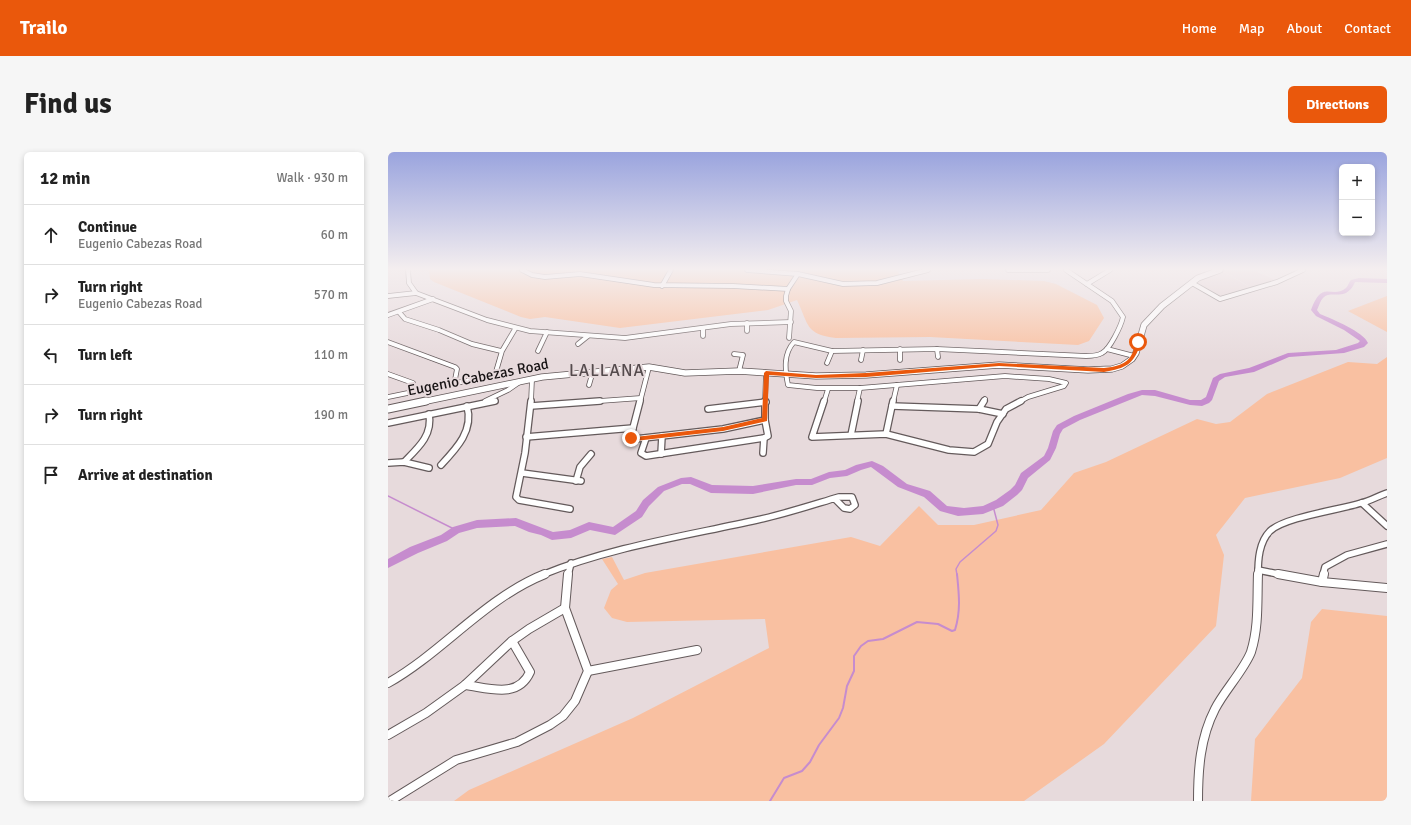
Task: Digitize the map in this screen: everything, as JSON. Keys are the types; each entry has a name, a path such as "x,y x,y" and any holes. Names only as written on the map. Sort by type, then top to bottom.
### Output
{"street":[{"path":"388,314 399,312 430,300"},
{"path":"437,300 515,329 573,333 588,336 624,338 747,323 791,322"},
{"path":"786,300 791,311 789,338"},
{"path":"828,389 812,437 886,434 949,450 974,452 988,444 997,422 1006,409 1028,397 1064,386 1066,384 1047,379 995,376 860,388 810,389 788,385 785,374 788,349 793,342 811,348 832,351 900,348 1003,351 1086,356 1101,354 1121,326 1123,317 1111,300"},
{"path":"1106,349 1134,356 1144,325 1152,316 1171,300"},
{"path":"399,312 405,319 439,330 472,344 500,351"},
{"path":"747,323 747,331"},
{"path":"703,328 703,336"},
{"path":"388,397 454,385 495,375 500,351 515,329"},
{"path":"538,351 547,332"},
{"path":"578,344 588,336"},
{"path":"388,342 455,367 457,369 454,385"},
{"path":"900,348 900,360"},
{"path":"937,349 938,358"},
{"path":"861,360 863,350"},
{"path":"827,363 832,351"},
{"path":"734,354 743,354 740,371"},
{"name":"Eugenio Cabezas Road","path":"388,409 532,379 593,371 649,367 684,373 740,371 816,376 866,375 999,365 1097,370 1122,366 1134,356"},
{"path":"649,367 632,428 631,438 646,438 723,429 765,420"},
{"path":"589,385 593,371"},
{"path":"646,438 642,454 646,456 764,438 768,436 765,420 766,373"},
{"path":"388,374 415,383 409,393"},
{"path":"532,379 531,406 522,473 516,497 519,500 570,509"},
{"path":"481,403 508,390 521,381"},
{"path":"886,434 897,385"},
{"path":"851,436 860,388"},
{"path":"531,406 641,398"},
{"path":"979,409 985,399"},
{"path":"388,423 495,401"},
{"path":"708,409 766,402"},
{"path":"441,465 464,437 469,425 470,414 467,406"},
{"path":"892,406 944,406 979,409 1003,414"},
{"path":"404,462 420,446 426,437 431,421 429,414"},
{"path":"526,437 632,428"},
{"path":"661,454 662,436"},
{"path":"763,453 764,438"},
{"path":"522,473 578,481 580,467 590,454"},
{"path":"388,463 404,462 429,468"},
{"path":"1198,801 1198,770 1205,734 1215,709 1250,654 1258,625 1258,570 1261,545 1269,532 1277,526 1290,521 1362,503 1387,493"},
{"path":"388,683 409,671 493,604 517,588 530,580 571,563 673,537 759,520 835,499"},
{"path":"1362,503 1387,526"},
{"path":"1322,582 1325,567 1332,562 1348,555 1387,544"},
{"path":"390,801 456,760 517,742 550,725 563,716 575,701 588,671 565,608 567,580 571,563"},
{"path":"1258,570 1322,582 1387,588"},
{"path":"388,735 426,713 465,684 512,641 529,629 565,608"},
{"path":"465,684 502,690 518,688 524,684 529,678 530,672 512,641"},
{"path":"588,671 697,650"}],"shaded area":[{"path":"479,300 796,300 768,310 620,328 545,317 530,319 521,317"},
{"path":"797,300 1088,300 1097,305 1104,318 1089,341 1078,345 930,337 836,338 813,331 806,322"},
{"path":"1376,300 1387,300 1387,332 1348,311"},
{"path":"1387,357 1387,458 1340,478 1245,498 1216,535 1224,555 1216,626 1104,744 1024,801 454,801 469,790 633,718 769,648 765,619 627,622 612,618 604,608 611,590 618,584 602,559 612,557 624,580 645,573 851,537 880,546 919,506 938,525 974,525 1041,510 1074,473 1106,462 1197,419 1216,424 1230,422 1267,394 1348,362 1377,364"},
{"path":"1322,609 1387,616 1387,801 1251,801 1255,739 1302,678 1311,622"}],"waterway":[{"path":"388,564 414,550 444,538 456,530 477,524 516,522 529,528 543,531 552,536 571,534 589,526 615,531 627,521 639,514 646,503 661,489 681,481 691,480 711,489 753,490 796,482 812,482 829,475 847,473 859,467 872,464 884,471 901,485 927,494 940,506 948,510 964,512 983,510 999,503 1013,493 1024,476 1047,458 1054,443 1057,431 1060,427 1086,414 1131,396 1149,392 1190,403 1202,403 1209,399 1214,383 1223,375 1251,370 1288,355 1336,352 1353,348 1364,343 1363,340 1346,329 1318,315 1314,310 1318,300"},
{"path":"388,496 456,530"},
{"path":"957,575 956,569 960,562 996,531 998,525 993,506"},
{"path":"770,801 784,778 802,771 810,762 819,745 839,718 843,708 847,686 854,671 854,656 861,646 868,641 883,639 917,622 938,624 952,631 955,630 959,609 957,574"}],"district":[{"name":"LALLANA","path":"607,370"}],"route":[{"path":"631,438 635,439 723,429 765,420 766,373 816,376 866,375 999,365 1104,370 1118,368 1128,363 1136,352 1138,342"}]}
